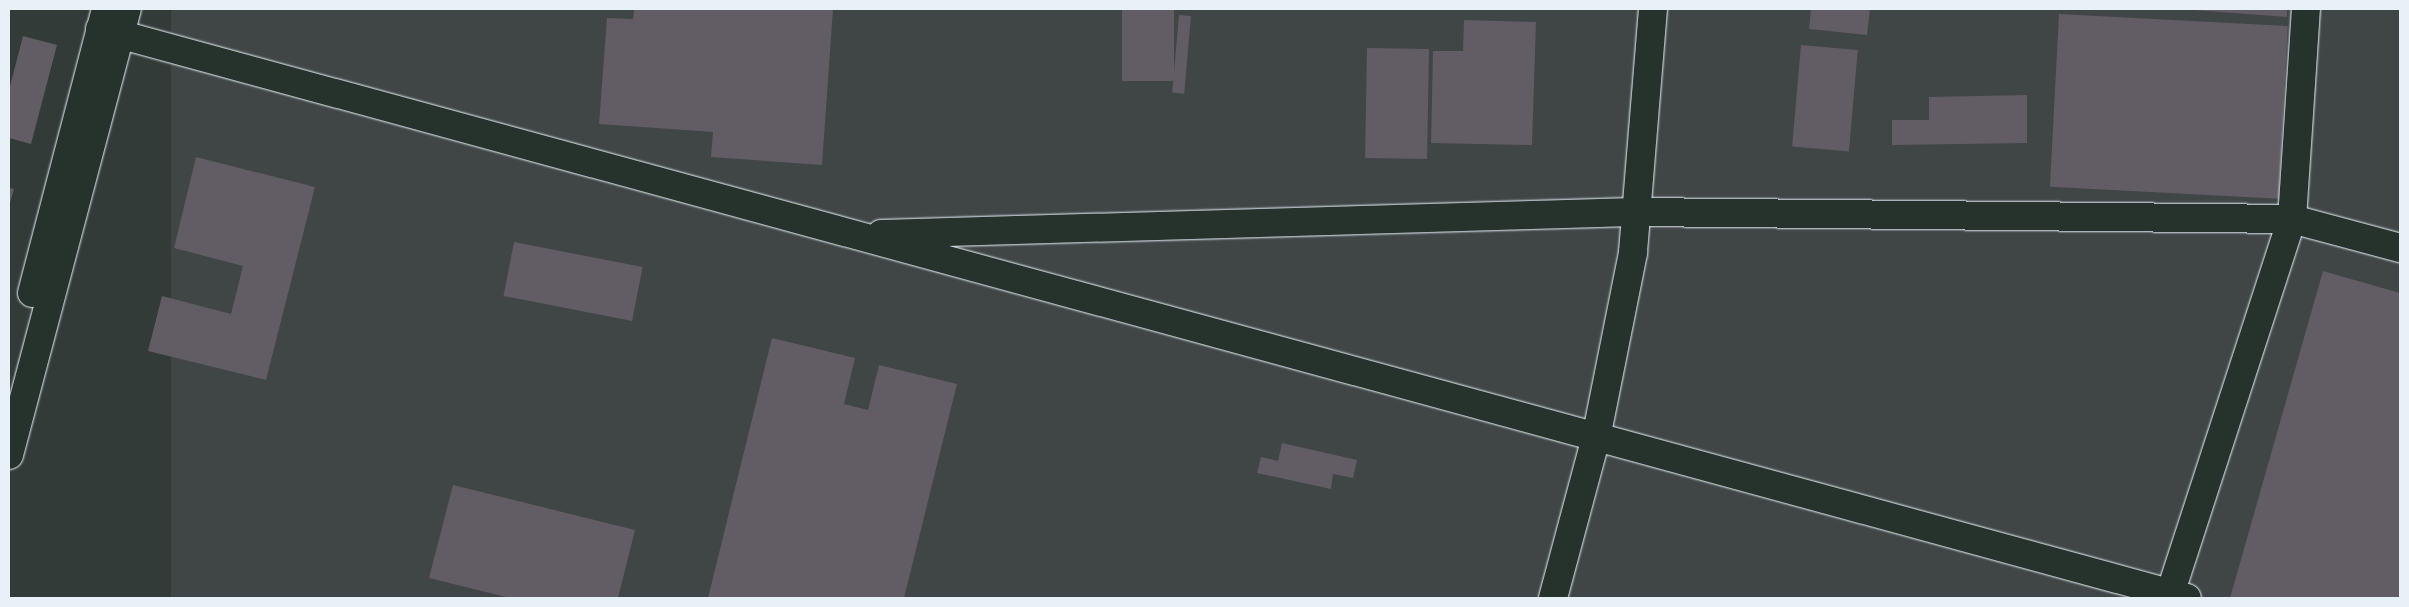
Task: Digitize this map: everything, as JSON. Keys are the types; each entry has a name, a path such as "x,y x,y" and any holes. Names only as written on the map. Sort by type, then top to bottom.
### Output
{"street":[{"path":"1553,598 1596,438 1633,252 1654,9"},
{"path":"113,20 852,234 2179,596 2292,219 2306,9"},
{"path":"9,382 113,20"},
{"path":"9,455 113,20"},
{"path":"852,234 1636,212 2292,219 2400,248"}],"shaded area":[{"path":"171,9 2400,9 2400,598 171,598"}],"building":[{"path":"634,9 833,9 822,165 711,157 713,132 599,124 607,18 633,19"},
{"path":"1122,9 1174,9 1174,81 1122,81"},
{"path":"1811,9 1870,9 1867,35 1809,29"},
{"path":"2181,9 2287,9 2287,17"},
{"path":"2059,14 2288,26 2279,199 2050,187"},
{"path":"1179,15 1191,16 1184,94 1172,93"},
{"path":"1464,20 1536,22 1532,145 1431,143 1433,51 1463,51"},
{"path":"23,36 57,45 31,144 9,138 9,90"},
{"path":"1801,45 1858,50 1849,152 1792,147"},
{"path":"1367,48 1429,49 1427,159 1365,158"},
{"path":"2027,95 2027,143 1892,145 1892,120 1929,120 1929,97"},
{"path":"196,157 315,187 266,380 148,351 162,296 231,314 243,266 174,248"},
{"path":"9,188 14,189 9,206"},
{"path":"514,242 643,267 632,321 504,296"},
{"path":"2323,271 2400,293 2400,598 2230,598"},
{"path":"772,338 855,358 844,404 868,410 879,365 957,384 904,598 708,598"},
{"path":"1282,443 1357,460 1353,478 1333,474 1331,489 1257,473 1261,457 1278,461"},
{"path":"453,485 635,530 618,598 510,598 429,578"}]}
